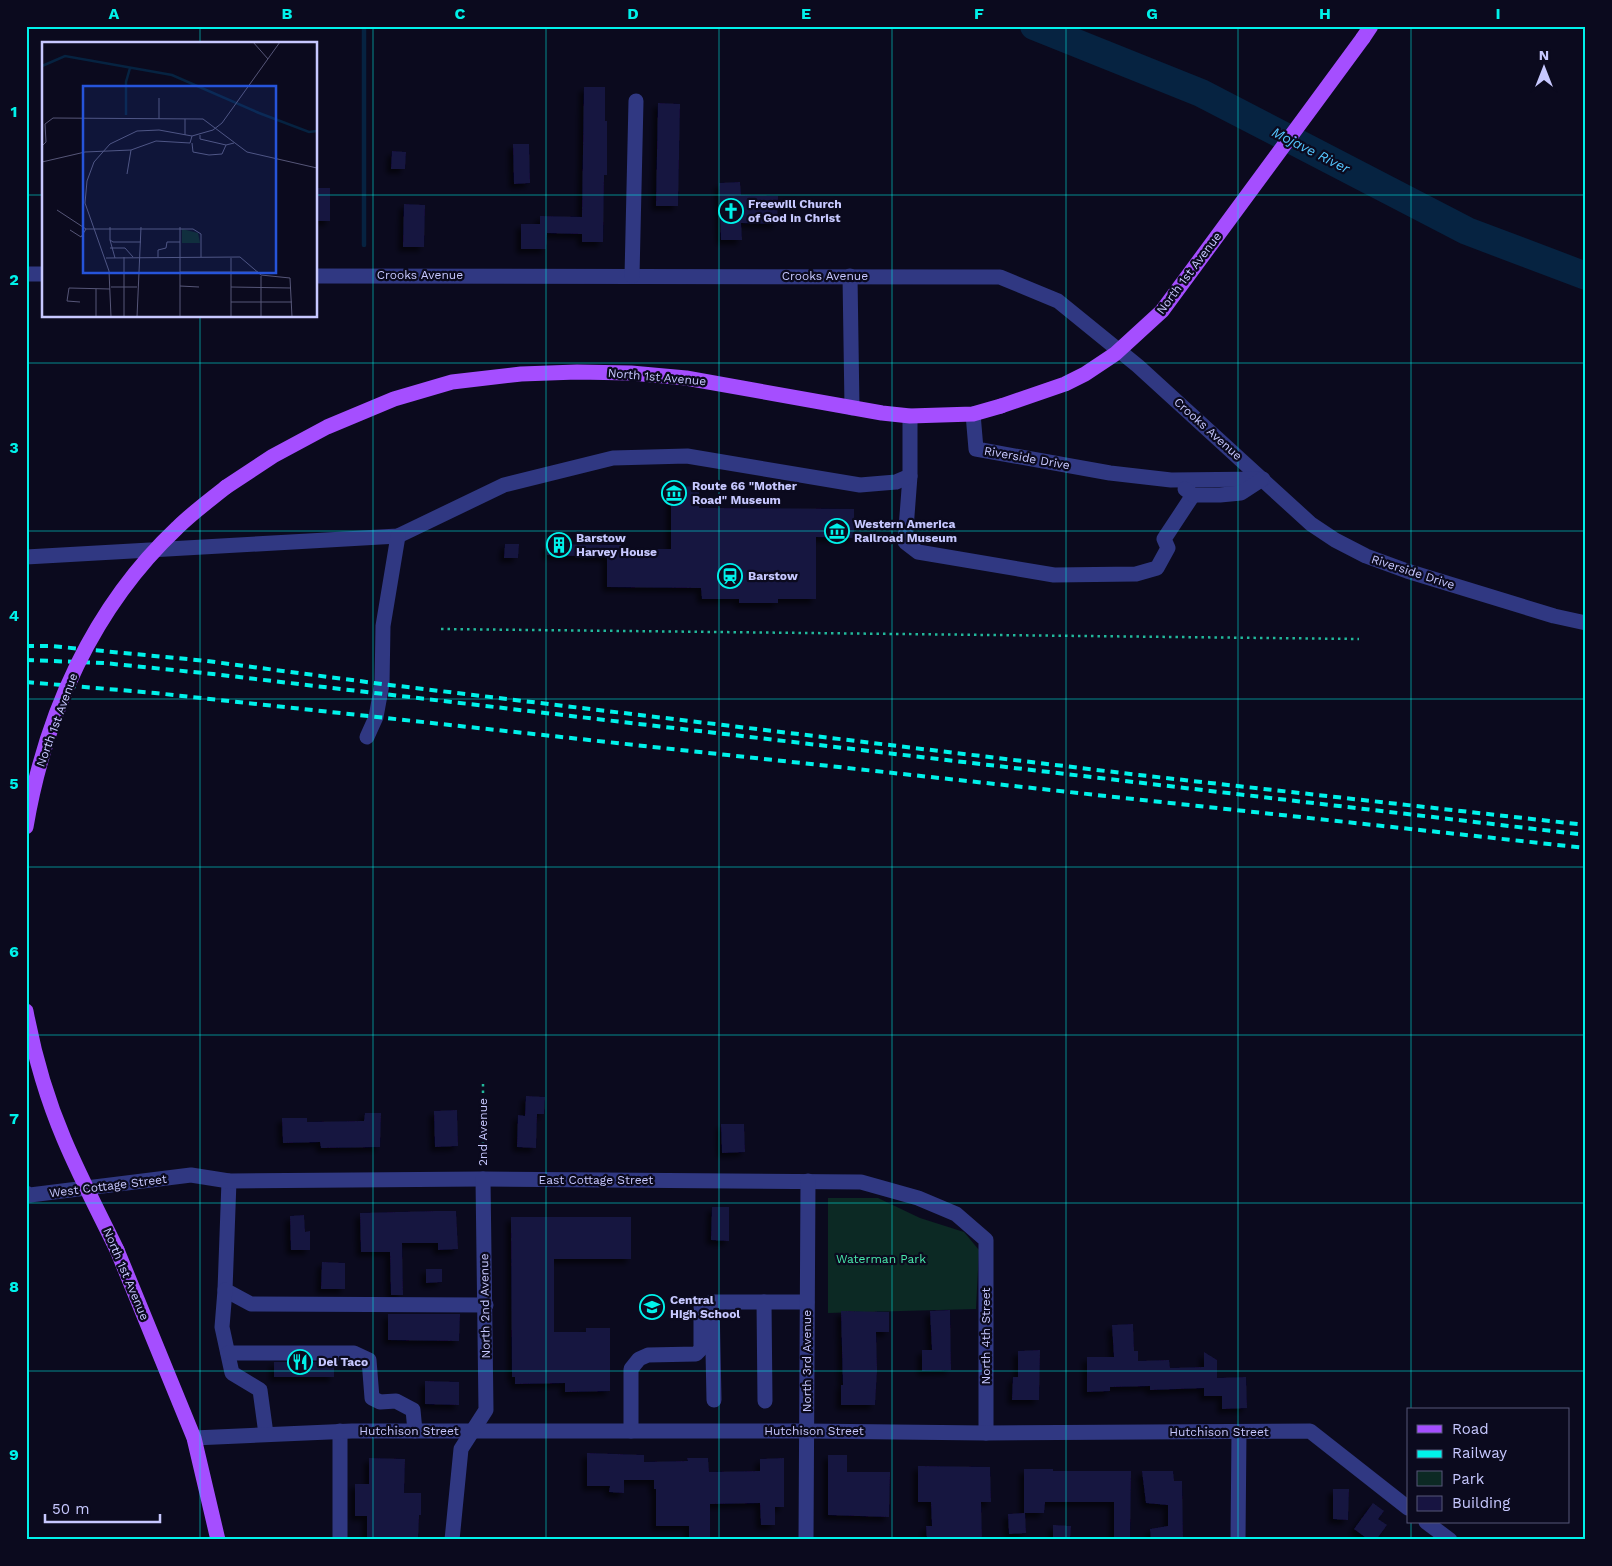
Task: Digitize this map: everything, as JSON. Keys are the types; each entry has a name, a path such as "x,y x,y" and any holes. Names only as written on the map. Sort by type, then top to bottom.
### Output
{"main road":[{"name":"North 1st Avenue","path":"26,827 31,799 60,701 91,636 132,576 177,528 226,487 273,456 327,427 394,399 452,382 512,375 577,372 632,373 686,378 852,408 910,416 973,414 1065,384 1085,374 1115,354 1162,311 1367,32"},
{"name":"North 1st Avenue","path":"26,1011 46,1086 64,1139 117,1250 194,1438 218,1540"}],"street":[{"path":"632,276 636,101"},
{"path":"26,274 42,274"},
{"name":"Crooks Avenue","path":"318,276 1000,277 1058,300 1138,366 1262,479"},
{"path":"850,276 852,408"},
{"name":"Riverside Drive","path":"973,414 976,449 1110,473 1171,480 1262,479 1311,524 1335,540 1366,556 1407,571 1545,614 1586,623"},
{"path":"910,416 910,476 905,542 918,552 1054,574 1136,574 1157,568 1168,548 1164,539 1193,495 1240,493 1262,479"},
{"path":"26,557 398,536 504,485 613,458 687,456 860,485 896,482 910,476"},
{"name":"Riverside Drive","path":"1171,480 1193,495"},
{"path":"367,737 376,717 382,684 383,626 398,536"},
{"name":"East Cottage Street","path":"191,1175 229,1181 484,1179 861,1182 918,1198 956,1214 986,1240"},
{"name":"West Cottage Street","path":"27,1197 191,1175"},
{"name":"North 2nd Avenue","path":"474,1431 486,1410 484,1179"},
{"path":"229,1181 222,1327 232,1373 260,1390 266,1434"},
{"name":"North 3rd Avenue","path":"806,1540 808,1181"},
{"name":"North 4th Street","path":"986,1240 986,1433"},
{"path":"225,1290 252,1304 486,1305"},
{"path":"631,1431 631,1369 639,1359 648,1355 696,1354 701,1349 701,1308 712,1302 807,1302"},
{"path":"712,1302 714,1400"},
{"path":"764,1302 764,1401"},
{"path":"228,1353 354,1353 369,1360 372,1398 380,1402 396,1401 413,1410 415,1431"},
{"path":"340,1431 340,1540"},
{"name":"Hutchison Street","path":"194,1438 340,1431 986,1433 1310,1431 1407,1507"},
{"path":"452,1540 462,1449 474,1431"},
{"path":"1238,1540 1239,1432"},
{"path":"1429,1524 1450,1540"}],"path":[{"path":"441,629 1359,639"},
{"name":"2nd Avenue","path":"483,1084 484,1179"}],"green space":[{"name":"Waterman Park","path":"828,1198 878,1198 920,1218 964,1232 979,1250 976,1309 828,1313"}],"building":[{"path":"584,87 605,87 607,175 604,175 603,242 582,242 582,234 547,233 546,249 521,249 521,224 540,224 540,216 582,217"},
{"path":"658,103 680,104 678,206 656,206"},
{"path":"513,144 529,144 530,183 514,184"},
{"path":"392,151 406,152 405,169 391,169"},
{"path":"740,182 741,195 778,196 777,224 741,223 742,240 721,240 719,183"},
{"path":"318,188 330,188 330,221 318,221"},
{"path":"404,204 425,205 424,247 403,247"},
{"name":"Barstow Harvey House","path":"699,486 699,508 854,509 854,538 816,537 816,599 778,599 778,603 739,603 739,599 702,599 701,588 607,587 607,557 547,555 547,544 621,545 621,549 671,549 671,487"},
{"path":"505,544 519,544 518,558 504,558"},
{"path":"526,1096 545,1097 544,1114 537,1114 536,1148 517,1147 518,1115 525,1116"},
{"path":"457,1110 458,1146 435,1147 434,1111"},
{"path":"365,1113 381,1113 380,1147 321,1148 320,1142 283,1143 282,1118 307,1118 307,1122 364,1121"},
{"path":"721,1124 744,1124 745,1152 722,1153"},
{"path":"712,1207 729,1207 729,1241 711,1240"},
{"path":"456,1211 458,1249 438,1250 438,1243 402,1243 403,1295 391,1295 390,1252 361,1252 360,1213"},
{"path":"304,1215 305,1232 310,1231 310,1250 291,1250 290,1216"},
{"path":"511,1217 631,1217 631,1259 554,1259 554,1332 586,1332 586,1328 610,1328 610,1391 565,1392 565,1383 515,1384 515,1377 512,1377"},
{"path":"322,1262 345,1263 345,1289 321,1289"},
{"path":"426,1269 442,1269 442,1282 426,1283"},
{"path":"950,1310 951,1370 922,1371 922,1350 932,1350 930,1311"},
{"path":"841,1311 889,1312 889,1332 876,1332 877,1370 875,1405 841,1405 841,1385 843,1385"},
{"path":"388,1314 460,1314 459,1341 388,1340"},
{"path":"1133,1324 1134,1351 1138,1351 1138,1361 1169,1360 1170,1368 1204,1367 1204,1352 1217,1360 1217,1378 1246,1377 1247,1408 1222,1409 1222,1396 1204,1396 1204,1388 1150,1390 1150,1386 1110,1387 1110,1391 1087,1392 1087,1357 1114,1357 1112,1325"},
{"path":"1040,1350 1039,1400 1012,1400 1013,1377 1018,1377 1018,1351"},
{"name":"Del Taco","path":"274,1362 334,1362 334,1377 274,1377"},
{"path":"425,1381 459,1382 459,1405 425,1404"},
{"path":"587,1453 644,1455 644,1462 688,1461 687,1458 708,1458 709,1472 760,1471 760,1459 784,1458 784,1507 775,1507 775,1525 761,1525 760,1503 710,1504 710,1540 689,1540 689,1526 656,1526 656,1489 654,1489 654,1480 624,1480 624,1493 609,1492 610,1486 587,1486"},
{"path":"828,1455 847,1455 847,1472 890,1472 889,1517 828,1515"},
{"path":"369,1458 405,1459 404,1493 421,1493 418,1540 367,1540 367,1516 355,1516 355,1484 369,1484"},
{"path":"918,1466 990,1467 991,1502 981,1502 982,1540 927,1540 926,1526 932,1526 931,1502 918,1502"},
{"path":"1024,1469 1131,1471 1130,1540 1114,1540 1114,1502 1045,1502 1044,1513 1024,1513"},
{"path":"1142,1471 1173,1471 1174,1481 1182,1481 1183,1540 1151,1540 1150,1529 1168,1526 1168,1505 1146,1503"},
{"path":"1333,1489 1349,1489 1348,1520 1333,1519"},
{"path":"1373,1503 1384,1511 1378,1519 1387,1525 1376,1540 1369,1540 1354,1529"},
{"path":"1025,1513 1026,1533 1009,1534 1008,1514"},
{"path":"1053,1525 1071,1526 1070,1540 1053,1540"}],"waterway":[{"path":"364,26 364,245"},
{"name":"Mojave River","path":"1034,26 1201,93 1467,231 1586,276"}],"railway":[{"path":"26,646 51,646 207,661 382,684 1139,775 1586,825"},
{"path":"26,660 104,663 213,674 1586,835"},
{"path":"26,682 155,693 1586,848"}],"place":[{"name":"Freewill Church of God in Christ","path":"731,211"},
{"name":"Route 66 \"Mother Road\" Museum","path":"674,493"},
{"name":"Western America Railroad Museum","path":"837,531"},
{"name":"Barstow Harvey House","path":"559,545"},
{"name":"Barstow","path":"730,576"},
{"name":"Central High School","path":"652,1307"},
{"name":"Del Taco","path":"300,1362"}]}
